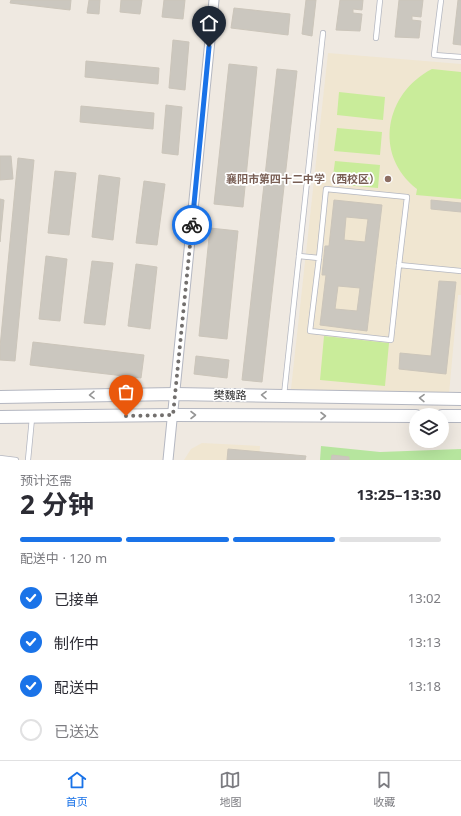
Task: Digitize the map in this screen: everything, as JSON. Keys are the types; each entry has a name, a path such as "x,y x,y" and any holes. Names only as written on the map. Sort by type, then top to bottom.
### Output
{"street":[{"path":"168,460 214,0"},
{"name":"樊魏路","path":"0,397 175,394 461,399"},
{"name":"樊魏路","path":"0,417 173,415 409,416"},
{"path":"449,416 461,416"}],"lane":[{"path":"376,38 380,0"},
{"path":"441,0 434,55 461,57"},
{"path":"284,396 323,33"},
{"path":"326,189 407,197 391,340 310,332 319,258 326,189"},
{"path":"299,256 319,258"},
{"path":"399,264 461,271"},
{"path":"28,460 32,417"},
{"path":"0,458 16,460"}],"shaded area":[{"name":"襄阳市第四十二中学（西校区）","path":"328,53 461,64 461,295 458,295 449,394 291,389"},
{"path":"202,443 260,446 259,460 184,460 191,449"}],"green space":[{"path":"432,69 461,72 461,199 416,195 417,189 403,175 394,159 390,142 390,125 395,109 404,93 416,80"},
{"path":"339,92 385,97 383,120 337,115"},
{"path":"337,128 382,132 380,155 334,151"},
{"path":"335,161 380,165 378,188 332,184"},
{"path":"324,336 389,343 385,386 320,380"},
{"path":"321,446 380,452 461,449 461,460 320,460"}],"building":[{"path":"11,0 71,0 70,10 10,3"},
{"path":"89,0 100,0 99,14 87,13"},
{"path":"121,0 142,0 140,14 120,12"},
{"path":"164,0 185,0 183,19 162,17"},
{"path":"306,0 316,0 312,36 302,34"},
{"path":"340,0 363,0 362,10 353,9 353,13 362,14 360,31 336,30"},
{"path":"399,0 423,0 421,17 412,16 412,20 421,21 419,38 395,37"},
{"path":"458,0 461,0 461,45 453,44"},
{"path":"234,8 290,14 288,35 231,28"},
{"path":"173,40 189,42 185,90 169,88"},
{"path":"86,61 159,68 158,84 85,77"},
{"path":"229,64 257,67 243,207 214,204"},
{"path":"277,69 297,71 262,382 242,380"},
{"path":"166,105 182,107 178,155 162,153"},
{"path":"81,106 154,113 153,129 80,122"},
{"path":"0,156 11,156 13,179 0,180"},
{"path":"18,158 34,160 15,361 0,360 0,347"},
{"path":"55,171 76,173 69,235 48,233"},
{"path":"99,175 120,178 113,240 92,237"},
{"path":"144,181 165,184 157,245 136,243"},
{"path":"0,199 4,200 0,242"},
{"path":"334,200 382,205 367,331 320,325 326,275 322,275 325,246 329,246","holes":["346,217 368,219 365,242 344,240","338,286 360,288 357,311 335,309"]},
{"path":"431,200 461,203 461,212 431,209"},
{"path":"210,228 238,231 227,339 199,336"},
{"path":"46,256 67,259 60,321 39,319"},
{"path":"92,261 113,263 105,325 84,323"},
{"path":"136,264 157,267 150,329 128,326"},
{"path":"439,281 456,282 446,374 399,369 400,353 431,356"},
{"path":"33,342 144,355 141,378 30,365"},
{"path":"196,356 229,360 227,378 194,374"},
{"path":"228,449 306,456 305,460 227,460"},
{"path":"332,455 349,457 349,460 331,460"}],"way so far":[{"path":"126,416 173,415 192,225"}],"place":[{"name":"襄阳市第四十二中学（西校区）","path":"388,179"}],"route":[{"path":"192,225 209,47"}]}
